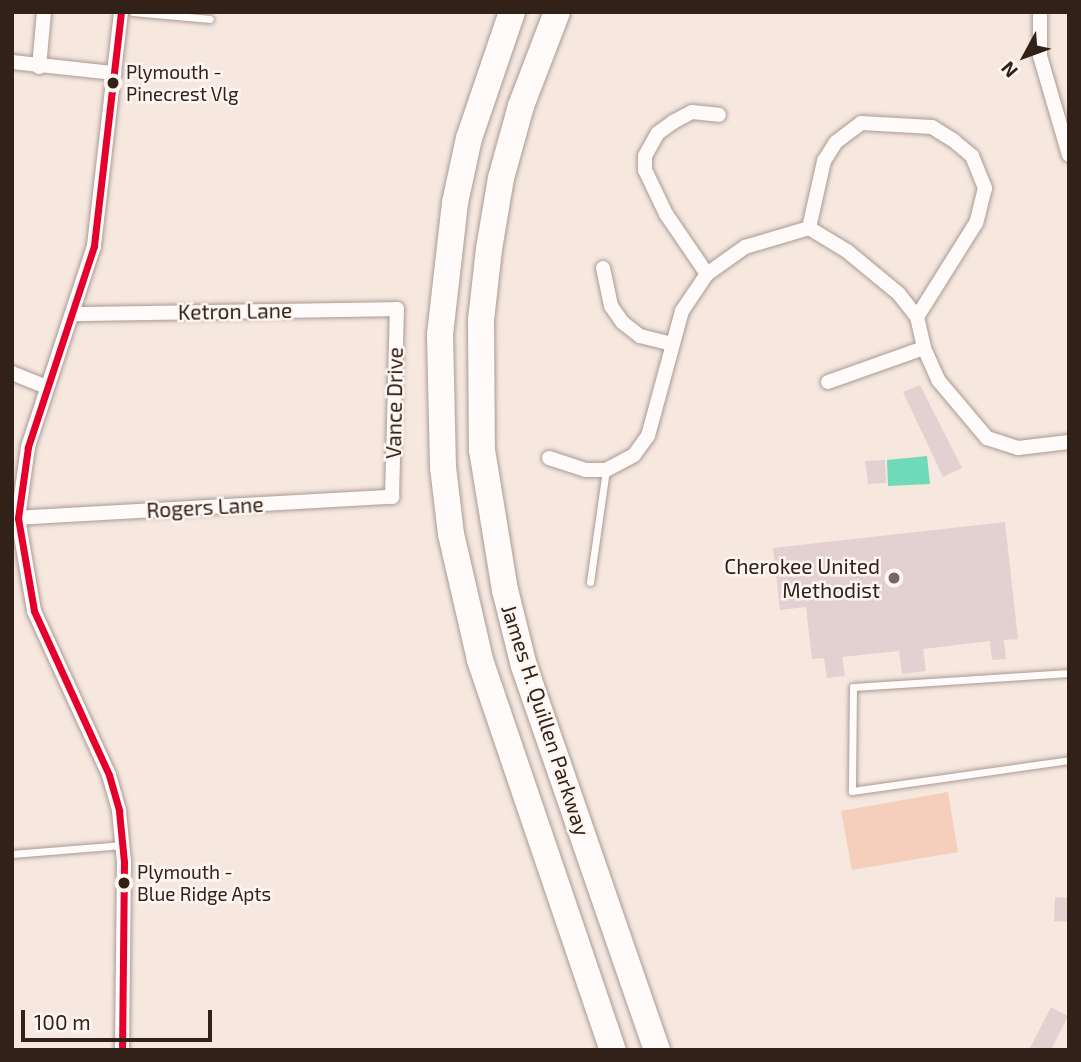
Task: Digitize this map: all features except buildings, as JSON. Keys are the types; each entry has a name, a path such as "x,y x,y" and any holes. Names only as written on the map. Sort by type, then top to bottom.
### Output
{"highway":[{"name":"James H. Quillen Parkway","path":"512,12 469,138 454,203 440,335 443,467 450,534 480,660 614,1050"},
{"name":"James H. Quillen Parkway","path":"557,12 521,106 491,237 481,320 482,450 493,529 524,666 657,1050"}],"street":[{"path":"39,67 44,12"},
{"path":"121,12 94,246 74,314 28,447 15,518 25,581 34,611 109,775 123,845 122,1050"},
{"path":"1040,12 1040,56 1069,155"},
{"path":"12,62 114,73"},
{"path":"707,274 666,214 645,170 645,156 658,133 673,122 692,112 719,115"},
{"path":"809,228 824,161 836,142 860,123 932,127 953,140 972,156 985,188 976,223 917,317"},
{"path":"550,458 586,470 606,470 634,455 648,436 681,311 707,274 744,247 809,228 878,274 917,317 923,348 939,381 987,438 1018,449 1069,442"},
{"path":"603,268 611,306 622,322 640,336 671,344"},
{"name":"Ketron Lane","path":"74,314 397,309"},
{"name":"Vance Drive","path":"392,497 397,309"},
{"path":"828,382 923,348"},
{"path":"12,373 47,387"},
{"name":"Rogers Lane","path":"15,518 392,497"}],"lane":[{"path":"133,12 211,19"},
{"path":"590,582 606,470"},
{"path":"1069,673 853,687 852,791 1069,760"},
{"path":"12,854 123,845"}],"shaded area":[{"path":"927,456 930,484 888,486 887,460"},
{"path":"948,792 958,852 852,870 841,811"}],"transit line":[{"path":"121,12 94,246 28,447 18,518 34,611 109,775 119,811 124,862 122,1050"}],"place":[{"name":"Plymouth - Pinecrest Vlg","path":"113,83"},
{"name":"Cherokee United Methodist","path":"894,578"},
{"name":"Plymouth - Blue Ridge Apts","path":"124,883"}]}
